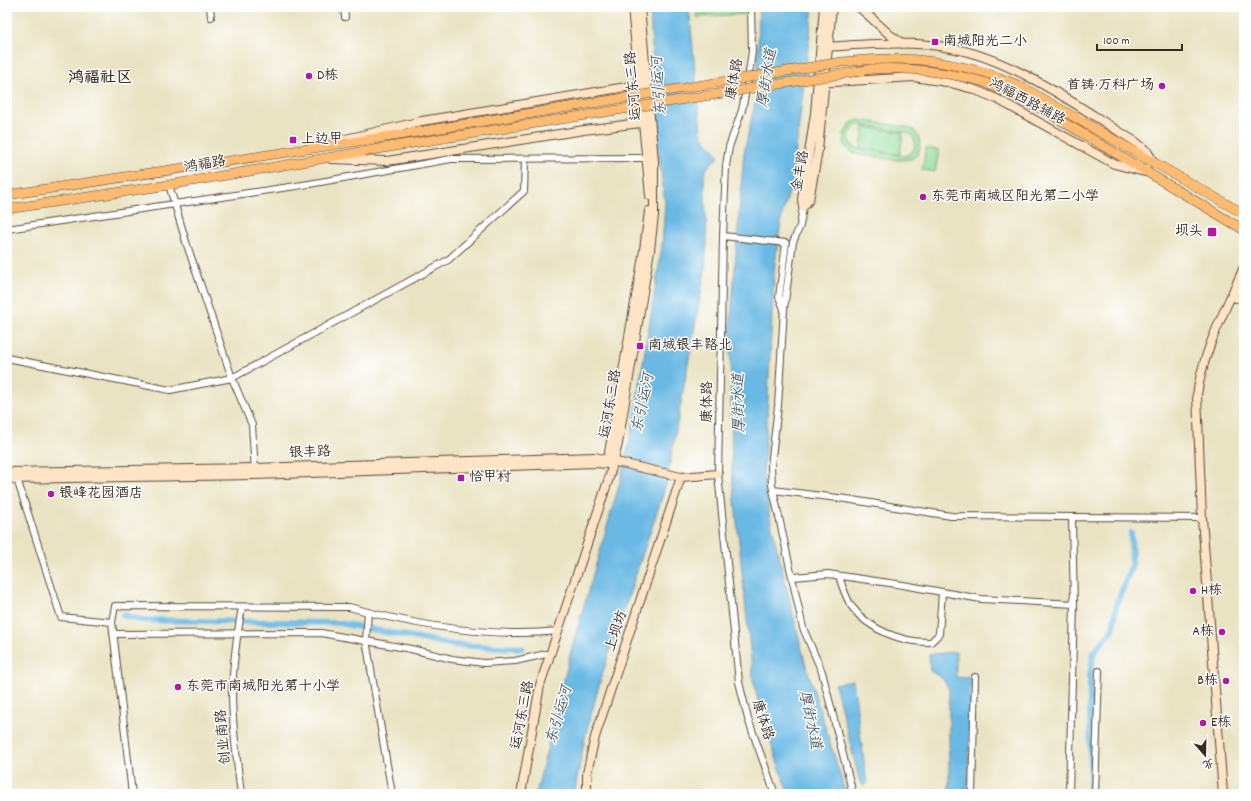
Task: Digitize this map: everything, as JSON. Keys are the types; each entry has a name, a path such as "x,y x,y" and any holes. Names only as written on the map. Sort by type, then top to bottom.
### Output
{"main road":[{"name":"鸿福路","path":"7,195 406,134 842,62 870,59 921,59 950,63 986,77"},
{"name":"鸿福路","path":"7,209 168,185 407,144 872,69 921,69 986,77"},
{"path":"986,77 1020,86 1244,214"},
{"path":"986,77 1244,230"},
{"path":"1226,204 1244,207"}],"street":[{"path":"210,7 212,17"},
{"path":"344,7 345,17"},
{"name":"运河东三路","path":"521,794 540,685 610,461 650,250 655,190 643,84 632,7"},
{"name":"运河东三路","path":"640,7 643,84"},
{"name":"康体路","path":"751,7 750,66 746,95 727,156 723,236 718,474 740,682 748,719 775,794"},
{"name":"金丰路","path":"824,7 825,47"},
{"name":"金丰路","path":"803,207 802,199 822,82 825,47 832,7"},
{"path":"859,7 889,34 903,44"},
{"name":"鸿福西路辅路","path":"825,47 903,44 952,48 983,58 1020,74 1136,142 1147,151 1155,164"},
{"name":"鸿福西路辅路","path":"822,82 914,77 947,82 973,89 997,99 1114,164 1147,173"},
{"path":"321,146 370,132 422,121 643,84"},
{"path":"324,158 387,161 647,122"},
{"name":"运河东三路","path":"610,461 646,236 650,191 646,158 647,122"},
{"path":"7,229 308,184 451,159 525,160 646,158"},
{"path":"7,358 170,390 232,378 448,260 524,191 525,160"},
{"path":"168,185 232,378 252,425 255,472"},
{"path":"803,207 800,226 793,242 784,310 778,406 770,466 773,490 803,628 822,672 853,794"},
{"path":"723,236 786,243 778,297 784,310"},
{"path":"1223,794 1202,518 1197,395 1200,376 1206,356 1244,268"},
{"path":"1206,356 1244,283"},
{"name":"银丰路","path":"7,479 594,463 610,461 681,477 718,474"},
{"name":"银丰路","path":"7,472 255,472"},
{"name":"上坝坊","path":"587,794 587,773 595,737 681,477"},
{"path":"17,479 60,617 112,622"},
{"path":"773,490 846,499 951,516 1072,519 1115,517 1202,518"},
{"path":"1069,794 1074,604 1072,519"},
{"path":"793,577 809,574 839,576 981,599 1074,604"},
{"path":"839,576 842,588 852,607 868,623 895,637 918,643 931,642 939,634 942,592"},
{"path":"132,794 113,634 112,622 114,606 242,610 349,607 368,615 472,632 528,634 556,631"},
{"name":"创业南路","path":"241,794 233,722 232,693 242,610"},
{"path":"368,615 366,640 392,794"},
{"name":"运河东三路","path":"516,794 534,692 546,654 556,631"},
{"path":"113,634 322,633 366,640 452,659 484,663 515,661 546,654"},
{"path":"1095,794 1099,671"},
{"path":"972,794 974,677"}],"green space":[{"path":"696,7 746,7 746,14 697,17"},
{"path":"859,120 906,127 914,130 919,138 920,147 918,154 914,158 900,160 863,156 853,153 847,148 844,139 844,134 851,123","holes":["860,125 911,134 915,145 912,152 904,156 856,148 851,144 849,135 854,127"]},
{"path":"864,127 903,133 900,154 861,148"},
{"path":"926,148 939,150 935,172 922,170"}],"water":[{"name":"东引运河","path":"650,7 689,7 701,132 719,157 708,166 704,175 707,241 705,271 666,485 601,678 586,733 574,794 536,794 572,647 620,482 633,424 662,247 665,202 656,135"},
{"name":"厚街水道","path":"759,7 813,7 792,183 782,214 774,271 763,475 770,519 805,662 846,794 789,794 761,715 753,679 732,473 730,329 744,152 757,94"},
{"path":"956,652 956,677 971,678 968,792 949,792 949,689 943,679 930,671 929,654"},
{"path":"853,680 867,783 863,786 860,782 835,684"}],"waterway":[{"path":"1088,794 1091,787 1090,675 1094,652 1113,629 1117,603 1132,565 1131,533"},
{"path":"123,615 141,620 339,623 454,645 522,648"}],"place":[{"name":"南城阳光二小","path":"935,42"},
{"name":"D栋","path":"309,76"},
{"name":"首铸·万科广场","path":"1162,86"},
{"name":"上边甲","path":"293,140"},
{"name":"东莞市南城区阳光第二小学","path":"923,197"},
{"name":"坝头","path":"1212,232"},
{"name":"南城银丰路北","path":"640,346"},
{"name":"恰甲村","path":"461,478"},
{"name":"银峰花园酒店","path":"51,494"},
{"name":"H栋","path":"1193,591"},
{"name":"A栋","path":"1222,632"},
{"name":"B栋","path":"1226,681"},
{"name":"东莞市南城阳光第十小学","path":"178,687"},
{"name":"E栋","path":"1203,723"}],"district":[{"name":"鸿福社区","path":"100,78"}]}
